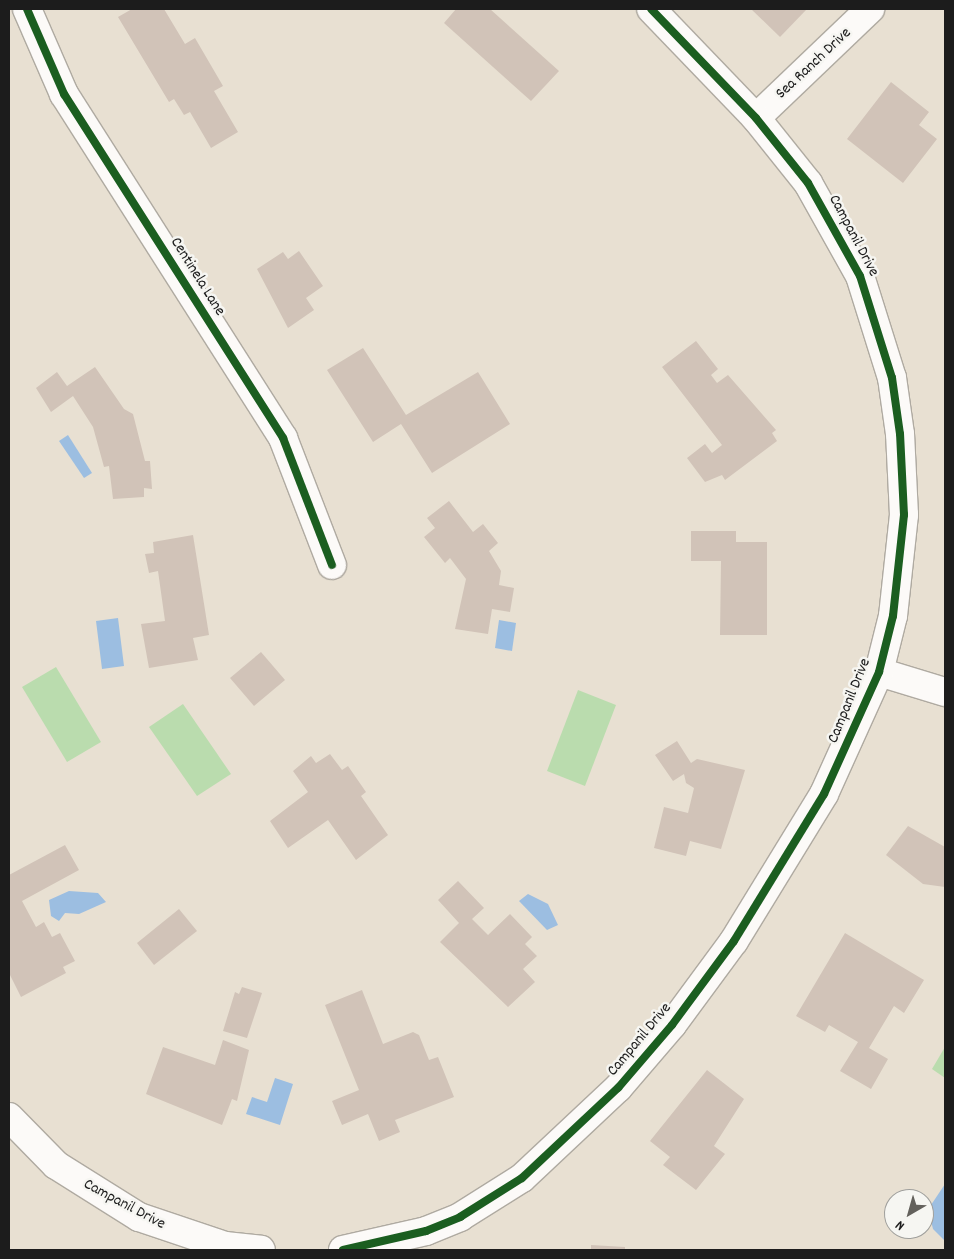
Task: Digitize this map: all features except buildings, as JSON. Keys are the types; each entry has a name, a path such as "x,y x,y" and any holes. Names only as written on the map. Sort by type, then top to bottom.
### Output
{"street":[{"name":"Centinela Lane","path":"27,9 64,94 283,438 332,565"},
{"name":"Campanil Drive","path":"343,1250 426,1231 492,1199 522,1178 618,1088 672,1025 734,941 824,794 878,672 893,616 904,515 892,378 864,284 836,228 808,183 756,118 651,9"},
{"name":"Sea Ranch Drive","path":"756,118 870,9"},
{"path":"878,672 945,692"},
{"name":"Campanil Drive","path":"9,1117 56,1165 139,1217 225,1246 261,1250"}],"green space":[{"path":"56,667 101,742 67,762 22,687"},
{"path":"578,690 616,705 585,786 547,771"},
{"path":"183,704 231,774 197,796 149,727"},
{"path":"945,1047 945,1078 932,1069"}],"water":[{"path":"68,435 92,473 84,478 59,441"},
{"path":"118,618 124,666 102,669 96,621"},
{"path":"499,620 516,623 512,651 495,648"},
{"path":"69,891 98,893 106,902 79,914 65,913 59,921 51,916 49,900"},
{"path":"528,894 548,904 558,925 547,930 519,901"},
{"path":"275,1078 293,1084 280,1125 246,1114 252,1097 267,1102"},
{"path":"945,1184 945,1241 934,1230 934,1200"}],"cycle path":[{"path":"27,9 64,94 283,438 332,565"},
{"path":"343,1250 426,1231 460,1217 522,1178 618,1088 672,1025 734,941 824,794 879,672 893,616 904,515 900,434 892,378 860,276 808,183 756,118 651,9"}]}
